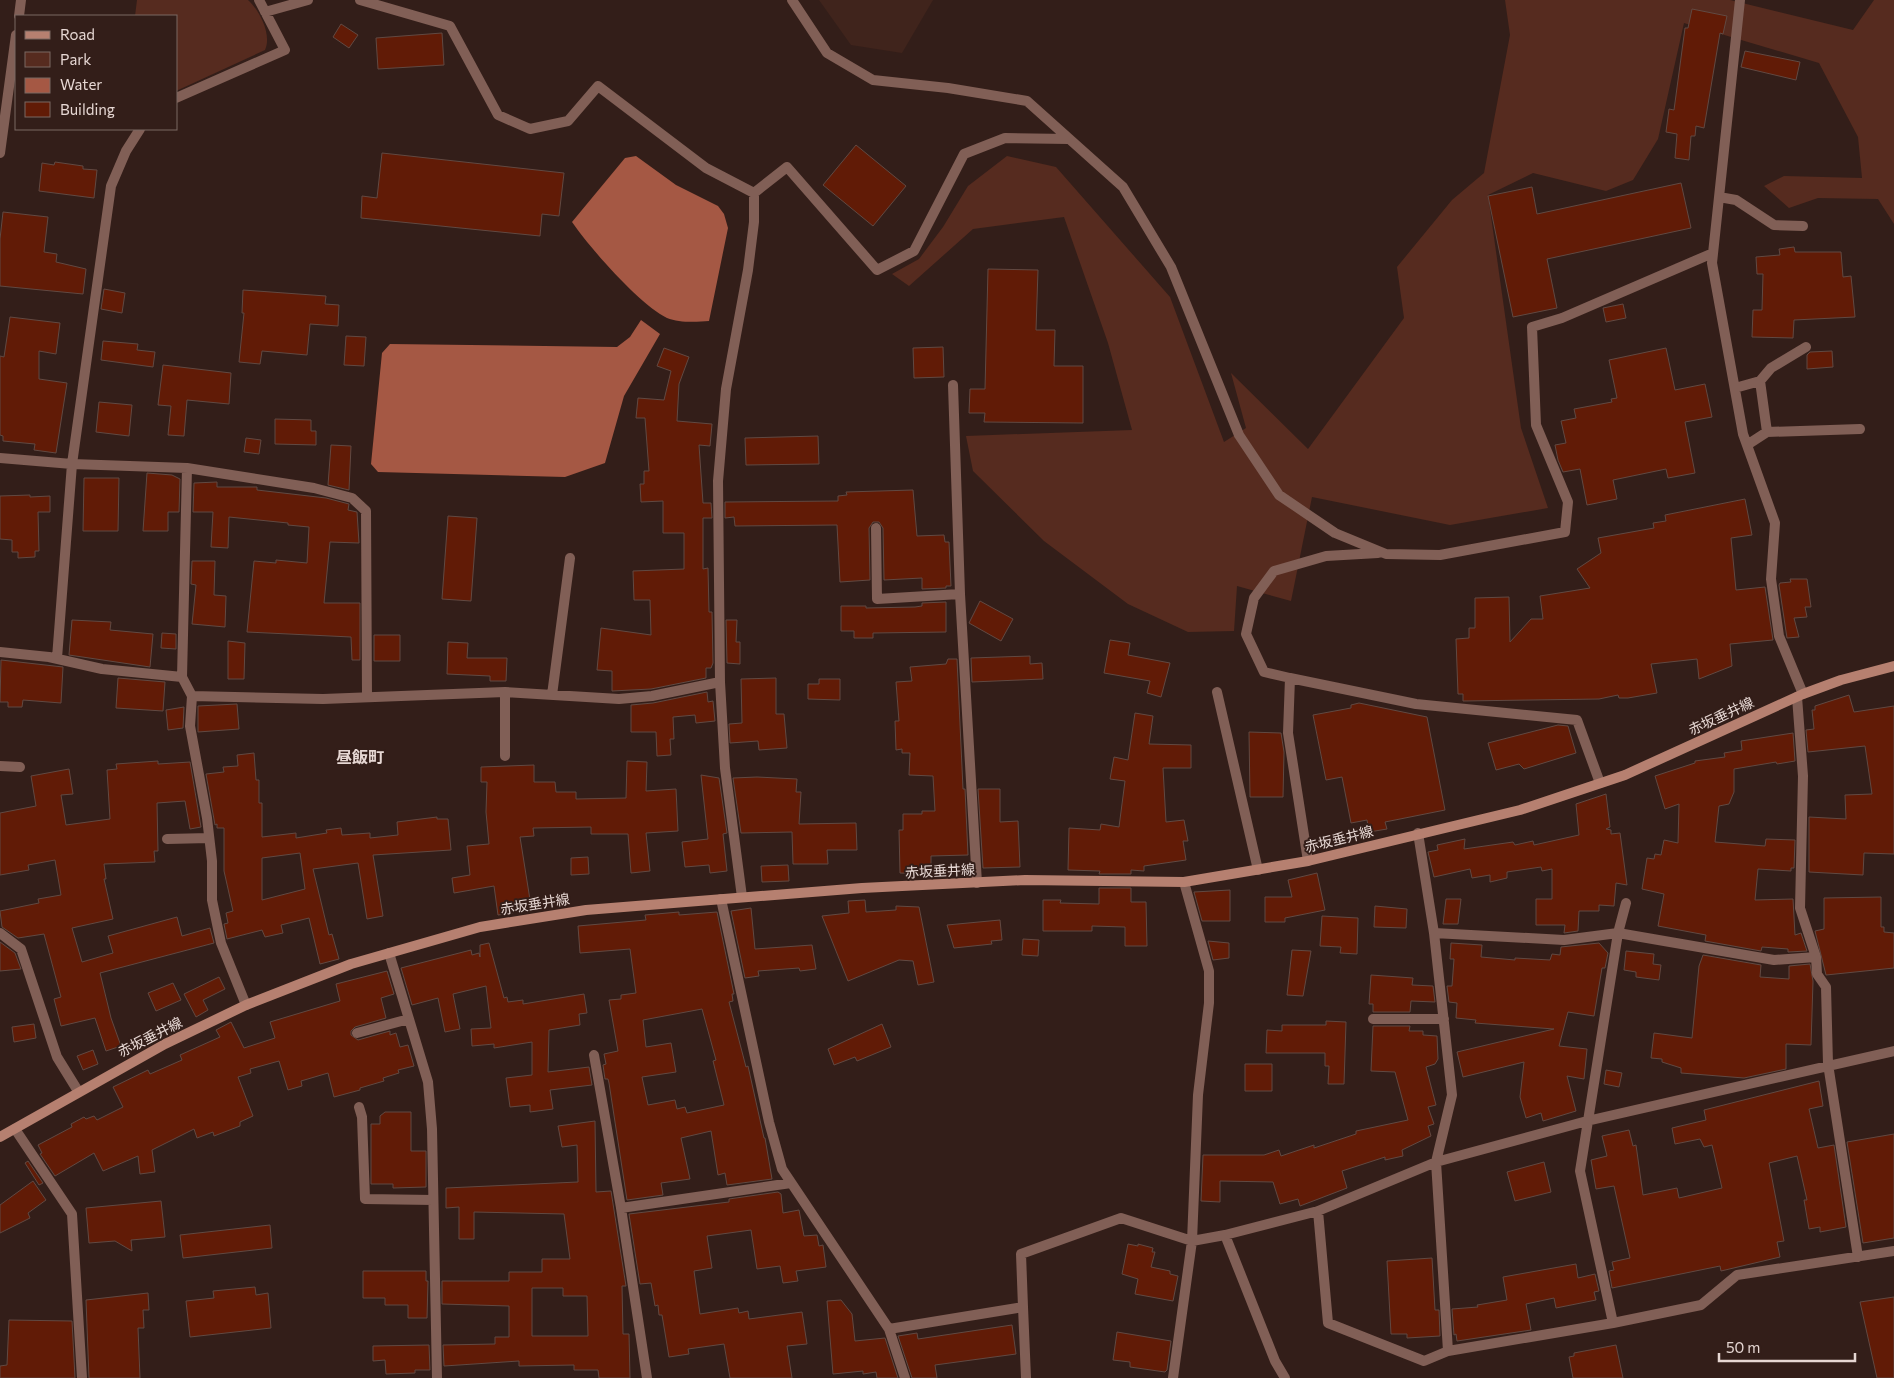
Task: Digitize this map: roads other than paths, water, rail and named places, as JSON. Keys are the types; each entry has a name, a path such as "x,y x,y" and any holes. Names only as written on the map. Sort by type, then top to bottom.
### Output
{"main road":[{"name":"赤坂垂井線","path":"0,1137 78,1091 165,1044 246,1005 351,964 480,927 576,911 742,897 1025,880 1184,882 1308,861 1520,810 1625,775 1800,695 1841,680 1894,666"}],"street":[{"path":"18,15 21,0"},
{"path":"178,97 285,50 259,0"},
{"path":"265,12 308,0"},
{"path":"360,0 450,26 498,115 530,129 568,121 598,86 706,168 754,193"},
{"path":"792,0 827,54 872,80 948,88 1027,101 1123,187 1172,267 1239,436 1279,496 1335,533 1381,552"},
{"path":"1740,0 1712,263 1734,388 1747,445 1776,523 1772,579 1779,636 1800,695 1804,776 1800,908 1816,957 1817,974 1826,987 1828,1064 1858,1257"},
{"path":"0,153 15,42"},
{"path":"58,658 72,464 111,186 126,151 139,130"},
{"path":"754,193 787,167 877,270 914,251 964,154 1005,138 1069,139"},
{"path":"742,897 725,768 720,682 718,481 726,388 754,222 754,193"},
{"path":"1719,197 1736,200 1774,225 1803,226"},
{"path":"1600,783 1577,720 1416,704 1264,672 1246,634 1254,598 1274,572 1326,556 1381,552 1440,555 1565,532 1568,502 1536,425 1532,327 1562,318 1713,253"},
{"path":"1734,388 1760,381 1771,368 1806,347"},
{"path":"1760,381 1766,432"},
{"path":"953,385 960,594 977,882"},
{"path":"1747,445 1766,432 1860,429"},
{"path":"0,458 72,464 187,468 314,488 352,498 366,511 366,697"},
{"path":"187,468 182,678 192,696 190,726 209,838 212,900 221,943 246,1005"},
{"path":"876,528 876,599 960,594"},
{"path":"552,695 570,558"},
{"path":"0,652 58,658 102,669 182,678"},
{"path":"1290,678 1288,733 1308,861"},
{"path":"192,696 323,699 505,692 619,699 652,696 720,682"},
{"path":"505,692 505,756"},
{"path":"1217,692 1258,870"},
{"path":"0,766 20,766"},
{"path":"1418,834 1434,932 1452,1095 1436,1162 1448,1351"},
{"path":"167,839 209,838"},
{"path":"1172,1378 1192,1241 1198,1095 1209,1003 1209,971 1184,882"},
{"path":"721,899 769,1122 782,1169 889,1329 905,1378"},
{"path":"1613,1323 1580,1171 1618,933 1626,902"},
{"path":"1434,932 1564,940 1618,933 1774,960 1816,957"},
{"path":"0,933 21,949 58,1057 78,1091"},
{"path":"389,952 428,1082 432,1129 437,1378"},
{"path":"357,1033 409,1019"},
{"path":"1373,1019 1444,1019"},
{"path":"1026,1378 1021,1254 1121,1218 1192,1241 1225,1236 1318,1211 1436,1162 1587,1121 1828,1064 1894,1051"},
{"path":"594,1055 621,1208 647,1378"},
{"path":"359,1107 362,1117 365,1199 433,1200"},
{"path":"15,1128 72,1214 82,1378"},
{"path":"621,1208 791,1183"},
{"path":"1318,1211 1328,1323 1424,1361 1448,1351 1613,1323 1701,1305 1737,1275 1894,1251"},
{"path":"1225,1236 1275,1360 1285,1378"},
{"path":"889,1329 1023,1307"}],"water":[{"path":"636,156 676,185 718,206 724,214 728,228 709,321 677,321 667,318 656,311 630,289 590,246 572,222 625,158"},
{"path":"641,320 660,334 624,396 605,463 565,477 378,472 371,464 382,353 390,344 617,347 630,337"}],"district":[{"name":"昼飯町","path":"360,757"}]}
